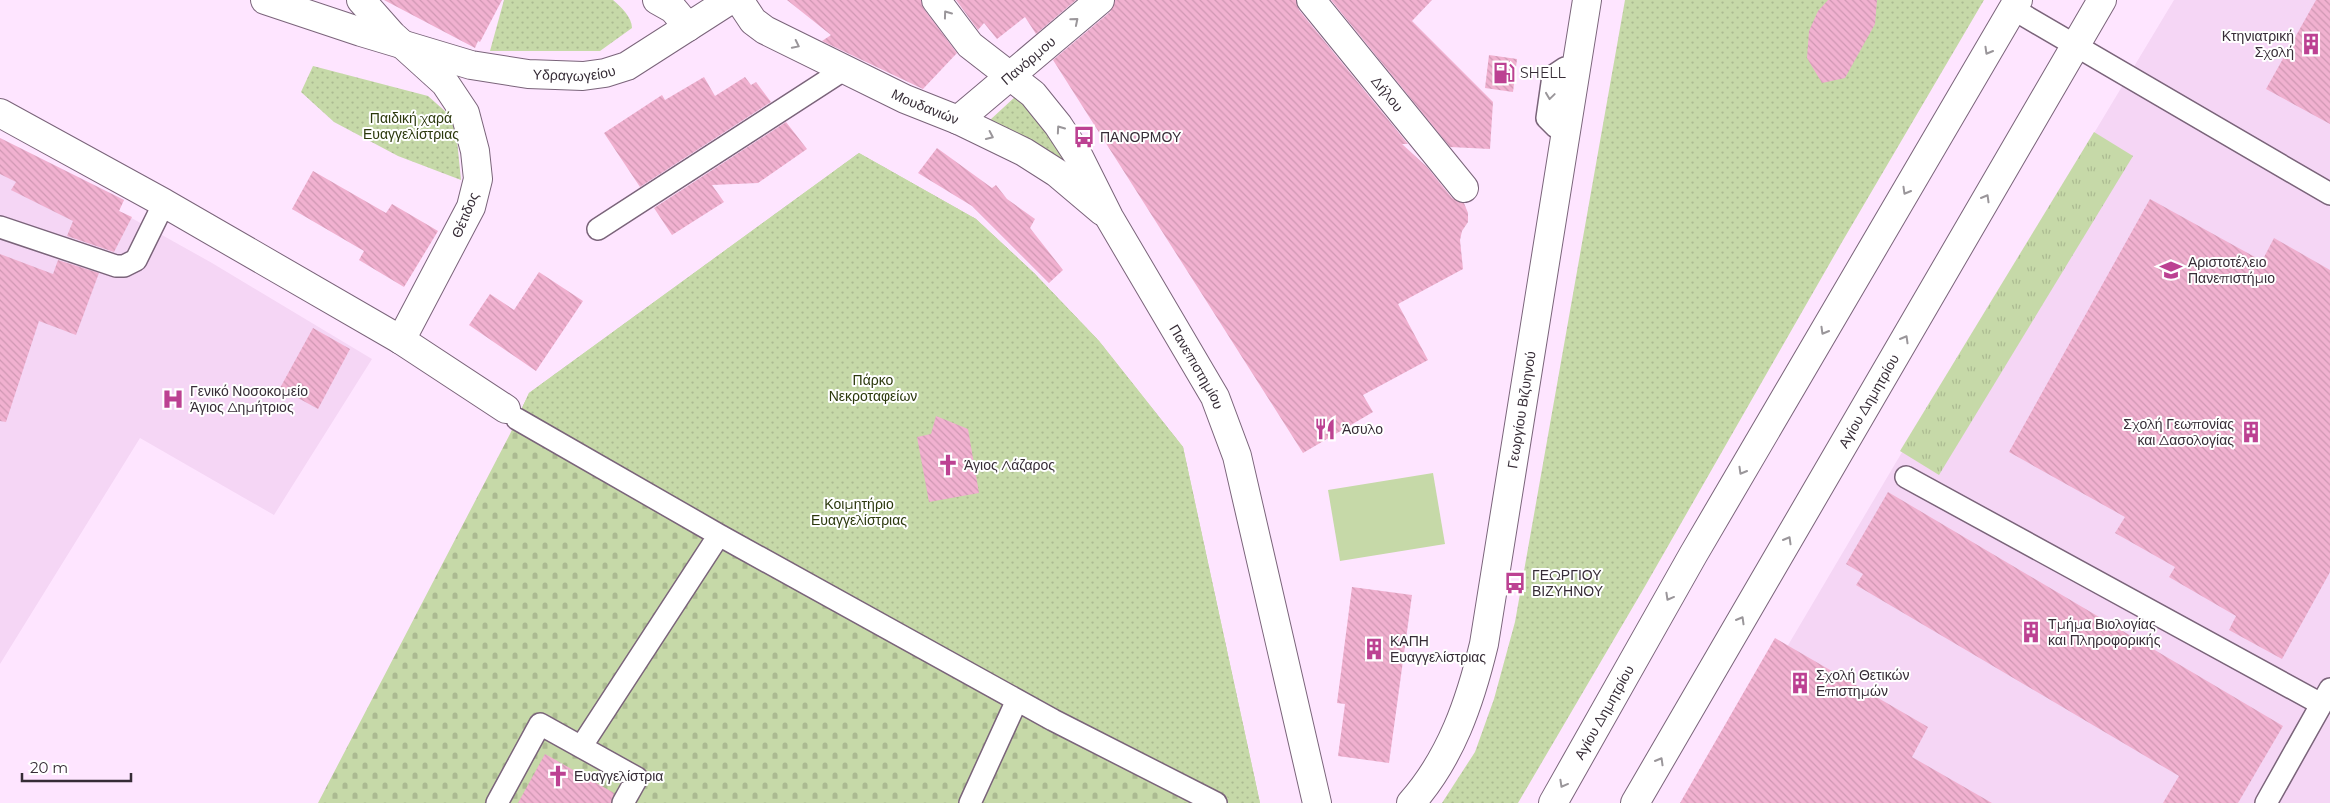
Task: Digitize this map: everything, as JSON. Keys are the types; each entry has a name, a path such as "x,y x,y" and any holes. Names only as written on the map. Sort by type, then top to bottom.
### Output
{"street":[{"name":"Υδραγωγείου","path":"265,0 449,59 489,68 550,76 583,76 605,73 627,66 730,0"},
{"name":"Θέτιδος","path":"361,0 402,45 445,83 465,112 470,127 478,179 475,198 468,214 401,340"},
{"path":"657,0 673,9 688,27"},
{"name":"Μουδανιών","path":"739,0 754,21 765,30 905,99 958,120 1017,149 1064,179 1109,217"},
{"name":"Πανεπιστημίου","path":"936,0 970,45 1040,101 1058,125 1079,157 1109,217 1215,397 1230,435 1244,485 1317,803"},
{"name":"Πανόρμου","path":"958,120 1100,0"},
{"name":"Δήλου","path":"1311,0 1464,188"},
{"name":"Γεωργίου Βιζυηνού","path":"1411,803 1436,771 1459,727 1484,644 1561,131 1572,64 1587,0"},
{"name":"Αγίου Δημητρίου","path":"1635,803 2102,0"},
{"name":"Αγίου Δημητρίου","path":"1552,803 1693,554 2015,4"},
{"path":"0,113 164,203 401,340 511,414"}],"lane":[{"path":"2015,4 2075,45 2330,194"},
{"path":"598,229 845,69"},
{"path":"0,228 116,266 124,266 136,260 164,203"},
{"path":"511,414 719,536 1133,763 1216,803"},
{"path":"1906,477 2325,696 2266,803"},
{"path":"581,747 719,536"},
{"path":"970,803 1017,700"},
{"path":"496,803 540,724 637,778 623,803"}],"shaded area":[{"name":"Αριστοτέλειο Πανεπιστήμιο","path":"2174,0 2330,0 2330,803 1695,803 1895,464"},
{"name":"Γενικό Νοσοκομείο Άγιος Δημήτριος","path":"0,138 124,200 119,211 212,263 372,359 274,515 140,438 0,664"}],"green space":[{"path":"504,0 613,0 628,16 632,28 600,51 490,51"},
{"path":"1625,0 1984,0 1518,803 1442,803 1475,752 1494,699 1515,622"},
{"name":"Παιδική χαρά Ευαγγελίστριας","path":"313,66 428,96 455,120 461,180 398,156 334,122 301,92"},
{"path":"1016,96 1040,120 1085,183 990,120"},
{"path":"2094,132 2133,156 1939,475 1900,451"},
{"name":"Κοιμητήριο Ευαγγελίστριας","path":"859,153 976,219 1034,273 1099,341 1183,447 1260,803 318,803 510,434 529,393"},
{"name":"Πάρκο Νεκροταφείων","path":"859,153 976,219 1034,273 1099,341 1183,447 1260,803 1238,803 1068,715 762,549 522,408 529,393"},
{"path":"1433,473 1445,544 1340,561 1328,490"}],"building":[{"path":"384,0 502,0 475,48"},
{"path":"787,0 921,0 924,9 957,53 923,89 822,41 831,35"},
{"path":"956,0 1076,0 1036,34 1025,17 997,39 984,23 978,30"},
{"path":"1115,0 1296,0 1299,10 1408,144 1402,144 1427,167 1452,198 1464,203 1468,213 1468,222 1462,231 1460,240 1463,269 1398,304 1428,360 1363,395 1373,412 1303,453 1053,60 1110,12"},
{"path":"1331,0 1432,0 1412,21 1493,102 1490,149 1450,147"},
{"path":"1828,0 1877,0 1875,24 1845,78 1822,83 1807,58 1809,31 1818,11"},
{"name":"Κτηνιατρική Σχολή","path":"2316,0 2330,0 2330,124 2266,89"},
{"path":"1489,55 1517,59 1513,92 1485,88"},
{"path":"704,77 715,96 745,77 751,85 756,82 771,102 640,187 604,133 662,95 665,100"},
{"path":"786,122 807,149 758,183 712,185 724,202 672,235 654,208"},
{"path":"0,138 124,200 119,211 132,217 114,252 67,236 73,221 11,190 16,182 0,174"},
{"path":"937,148 992,188 996,185 1007,199 1035,219 1030,228 1063,270 1049,283 972,206 918,173"},
{"path":"313,171 386,213 392,204 438,231 404,287 359,260 364,251 292,209"},
{"name":"Σχολή Γεωπονίας και Δασολογίας","path":"2150,199 2262,261 2274,238 2330,270 2330,572 2282,659 2229,630 2236,616 2169,577 2175,567 2115,533 2125,517 2009,452"},
{"path":"0,254 53,274 58,260 99,273 76,335 39,321 6,422 0,421"},
{"path":"539,272 583,301 536,371 469,325 490,294 514,310"},
{"path":"313,328 350,349 318,409 280,388"},
{"name":"Άγιος Λάζαρος","path":"936,416 968,429 979,493 929,502 917,437 931,434"},
{"name":"Τμήμα Βιολογίας και Πληροφορικής","path":"1888,492 2283,726 2238,803 2163,803 2179,776 1856,585 1863,574 1846,564"},
{"name":"ΚΑΠΗ Ευαγγελίστριας","path":"1352,587 1412,595 1389,763 1338,756 1345,704 1337,703"},
{"name":"Σχολή Θετικών Επιστημών","path":"1775,638 1928,727 1912,757 1992,803 1680,803"},
{"name":"Ευαγγελίστρια","path":"545,754 614,793 611,803 518,803"}],"place":[{"name":"Κτηνιατρική Σχολή","path":"2311,44"},
{"name":"SHELL","path":"1504,73"},
{"name":"ΠΑΝΟΡΜΟΥ","path":"1084,137"},
{"name":"Αριστοτέλειο Πανεπιστήμιο","path":"2171,270"},
{"name":"Γενικό Νοσοκομείο Άγιος Δημήτριος","path":"173,399"},
{"name":"Άσυλο","path":"1325,429"},
{"name":"Σχολή Γεωπονίας και Δασολογίας","path":"2251,432"},
{"name":"Άγιος Λάζαρος","path":"948,465"},
{"name":"ΓΕΩΡΓΙΟΥ ΒΙΖΥΗΝΟΥ","path":"1515,583"},
{"name":"Τμήμα Βιολογίας και Πληροφορικής","path":"2031,632"},
{"name":"ΚΑΠΗ Ευαγγελίστριας","path":"1374,649"},
{"name":"Σχολή Θετικών Επιστημών","path":"1800,683"},
{"name":"Ευαγγελίστρια","path":"558,776"}]}
